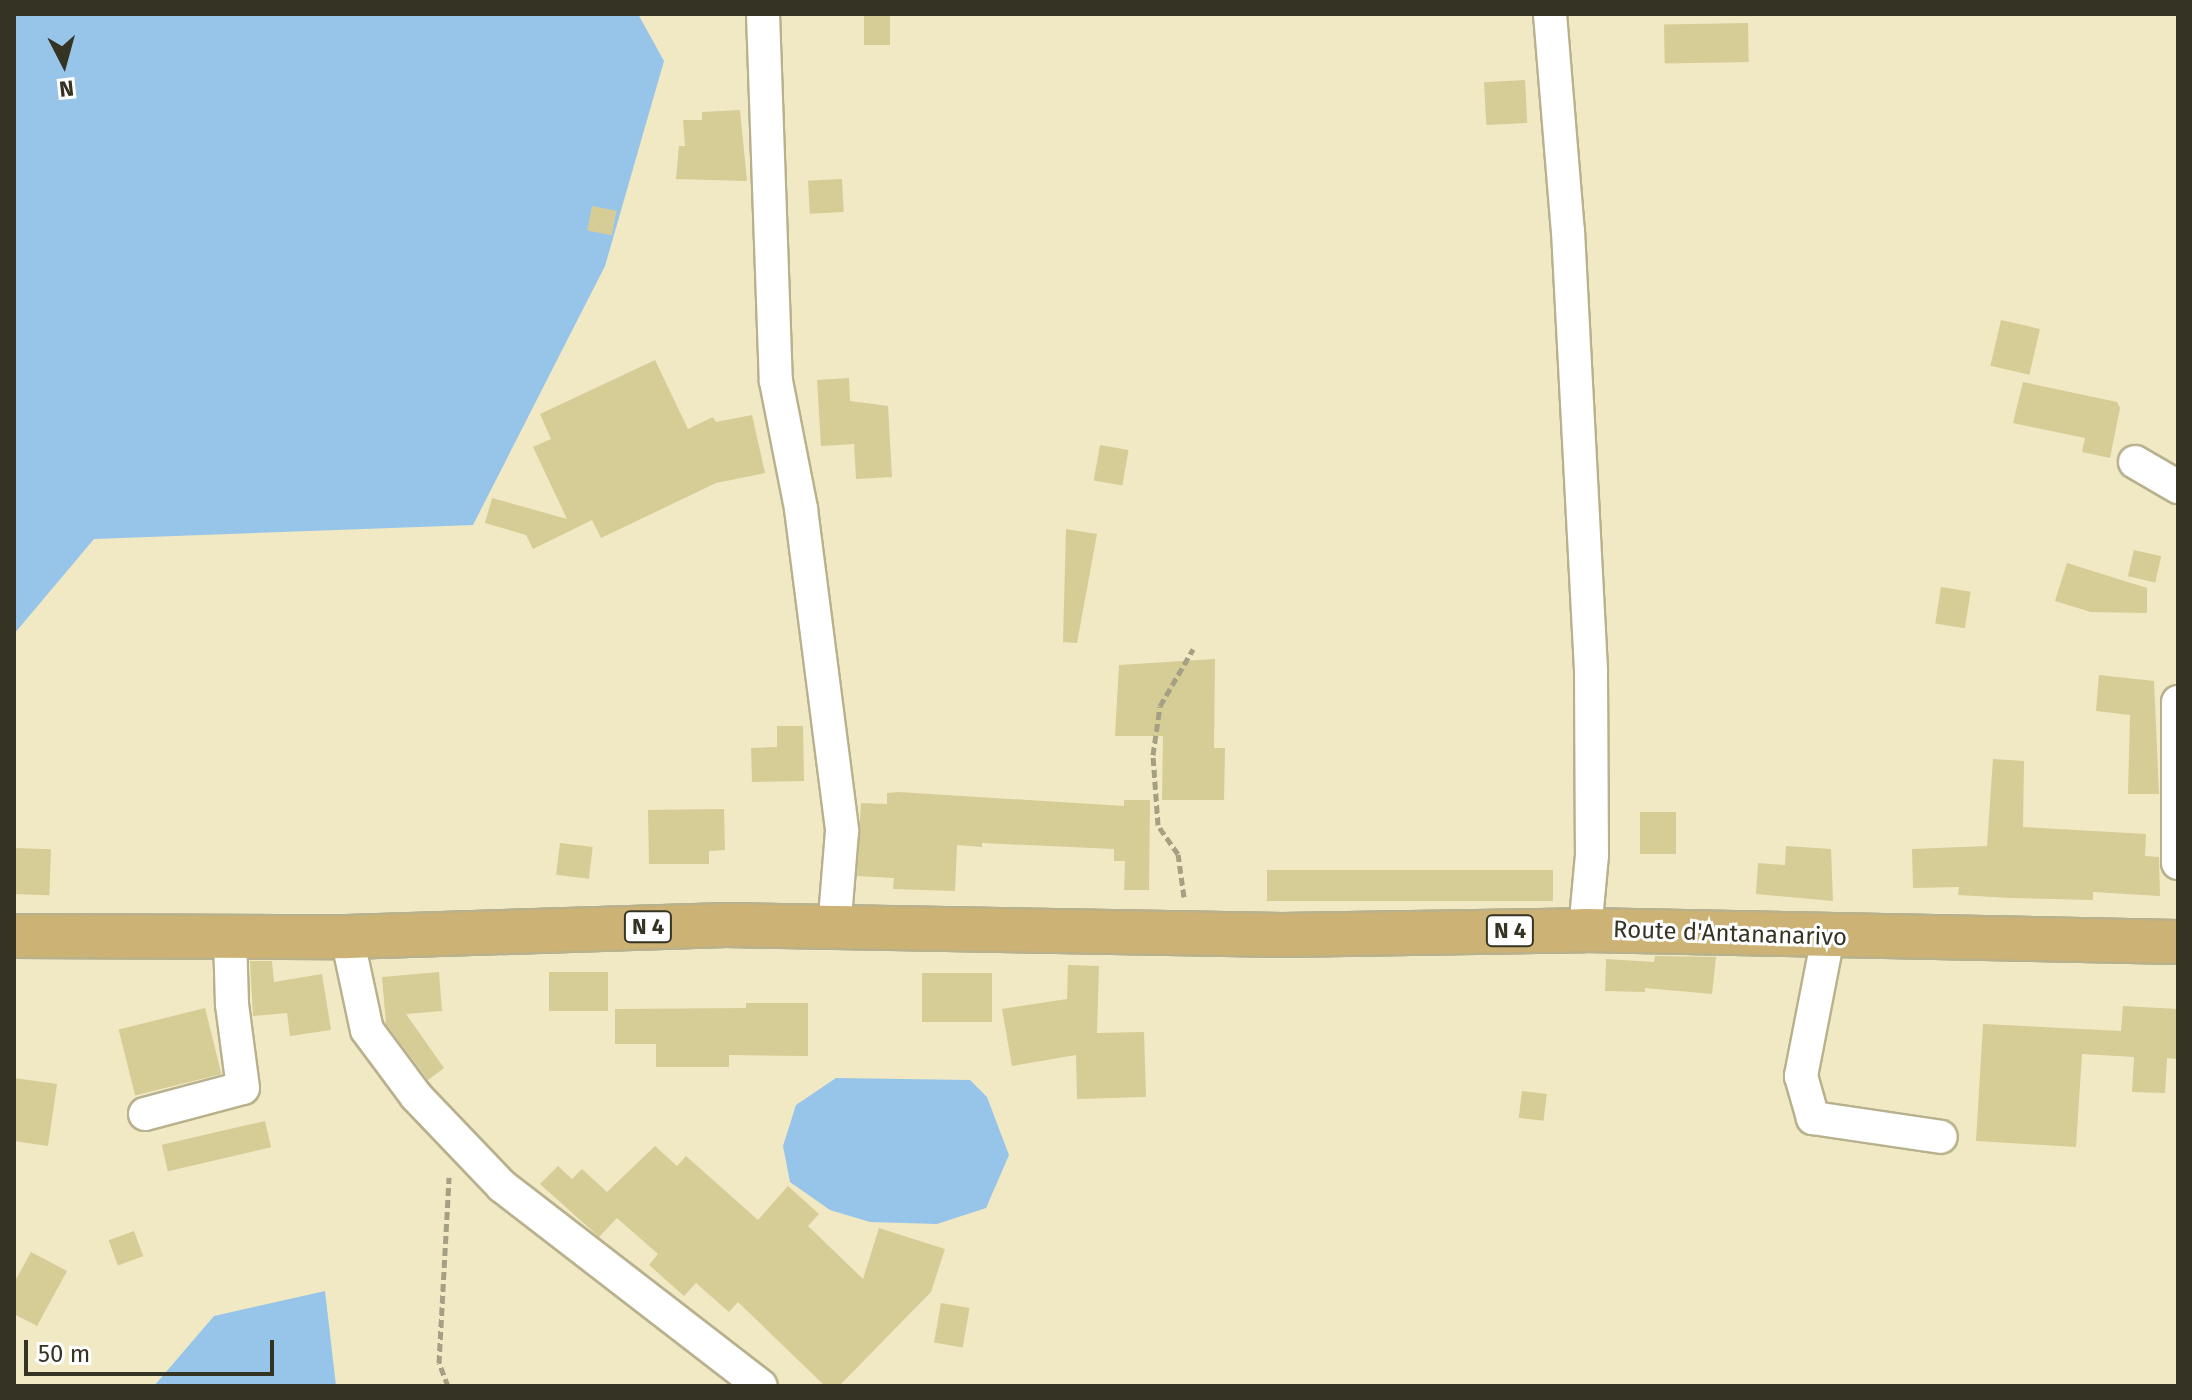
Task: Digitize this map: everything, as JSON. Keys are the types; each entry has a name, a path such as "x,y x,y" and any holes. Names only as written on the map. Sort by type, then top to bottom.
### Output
{"main road":[{"name":"N 4","path":"14,936 347,937 726,925 834,930 1188,934"},
{"name":"Route d'Antananarivo","path":"1188,934 1585,930 2178,942"}],"street":[{"path":"763,14 776,381 801,509 842,831 834,930"},
{"path":"1550,14 1568,231 1591,672 1592,855 1585,930"},
{"path":"2135,462 2178,487"},
{"path":"2178,702 2178,863"},
{"path":"145,1114 243,1088 232,1004 230,937"},
{"path":"347,937 367,1030 416,1096 502,1186 761,1386"},
{"path":"1828,937 1801,1076 1813,1118 1941,1137"}],"path":[{"path":"1188,934 1178,854 1158,825 1153,755 1160,706 1193,649"},
{"path":"448,1386 439,1363 452,1134"}],"water":[{"path":"14,14 638,14 664,61 605,266 473,525 94,539 14,634"},
{"path":"836,1078 970,1080 987,1097 1009,1155 986,1208 937,1224 870,1222 830,1210 790,1182 783,1146 796,1105"},
{"path":"325,1291 336,1386 154,1386 214,1316"}],"building":[{"path":"864,14 890,14 890,45 864,45"},
{"path":"1748,23 1749,62 1665,63 1664,24"},
{"path":"1525,80 1527,123 1486,125 1484,82"},
{"path":"740,110 747,181 676,179 679,146 685,146 683,120 702,120 702,112"},
{"path":"842,179 844,212 810,214 808,181"},
{"path":"592,206 617,211 612,235 587,231"},
{"path":"2001,320 2040,329 2029,375 1990,366"},
{"path":"655,360 688,429 713,417 716,422 752,415 765,473 716,483 601,538 592,520 533,549 526,535 485,523 492,498 567,519 533,447 551,439 540,414"},
{"path":"849,378 850,401 888,406 892,477 856,479 854,444 821,446 817,380"},
{"path":"2023,382 2117,402 2120,408 2110,458 2082,452 2085,438 2013,423"},
{"path":"1100,445 1129,450 1122,485 1094,480"},
{"path":"1066,529 1097,534 1077,643 1063,642"},
{"path":"2134,550 2161,556 2155,583 2128,576"},
{"path":"2067,563 2147,588 2147,613 2091,612 2055,601"},
{"path":"1941,587 1971,592 1965,628 1935,624"},
{"path":"1215,659 1214,748 1225,748 1224,800 1162,800 1163,736 1115,736 1119,665"},
{"path":"2099,675 2154,681 2159,794 2128,794 2130,715 2096,711"},
{"path":"777,726 803,726 804,781 752,782 751,748 777,747"},
{"path":"1993,759 2024,761 2023,827 2146,834 2145,856 2159,857 2160,896 2093,892 2093,900 2011,898 1958,895 1959,887 1913,888 1912,849 1987,846"},
{"path":"887,793 1124,806 1124,800 1150,800 1149,890 1124,890 1125,861 1114,861 1114,849 982,843 982,847 957,845 955,891 893,889 894,878 857,876 861,803 887,804"},
{"path":"724,809 725,850 709,851 709,864 649,864 648,810"},
{"path":"1640,812 1676,812 1676,854 1640,854"},
{"path":"560,843 593,847 589,879 556,875"},
{"path":"1786,846 1831,849 1833,901 1756,894 1758,863 1785,865"},
{"path":"14,848 51,849 49,895 14,894"},
{"path":"1267,870 1553,870 1553,901 1267,901"},
{"path":"1655,956 1716,957 1712,994 1645,988 1645,992 1605,991 1606,959 1654,962"},
{"path":"250,961 272,961 274,982 322,974 331,1030 290,1036 287,1013 253,1016"},
{"path":"1068,965 1099,966 1097,1033 1144,1032 1146,1097 1077,1099 1076,1055 1012,1066 1002,1009 1067,999"},
{"path":"439,972 442,1011 406,1014 444,1068 428,1080 386,1024 382,977"},
{"path":"549,972 608,972 608,1011 549,1011"},
{"path":"922,973 992,973 992,1022 922,1022"},
{"path":"746,1003 808,1003 808,1056 729,1055 729,1067 656,1067 656,1044 615,1044 615,1009 746,1008"},
{"path":"2123,1006 2178,1009 2178,1059 2167,1058 2165,1093 2132,1092 2134,1057 2082,1054 2076,1147 1976,1141 1983,1024 2121,1031"},
{"path":"205,1008 221,1074 135,1096 119,1030"},
{"path":"14,1078 57,1084 48,1146 14,1141"},
{"path":"1522,1091 1547,1094 1544,1121 1519,1118"},
{"path":"265,1121 271,1147 168,1171 162,1145"},
{"path":"655,1146 677,1166 686,1156 758,1220 788,1186 819,1214 808,1226 863,1279 879,1228 945,1249 931,1292 839,1386 825,1386 738,1302 729,1312 696,1283 684,1296 649,1265 658,1254 617,1218 599,1237 540,1184 558,1166 572,1179 582,1169 607,1192"},
{"path":"134,1231 143,1256 118,1266 109,1240"},
{"path":"31,1252 67,1271 37,1326 14,1314 14,1283"},
{"path":"941,1303 970,1308 963,1347 934,1342"}]}
